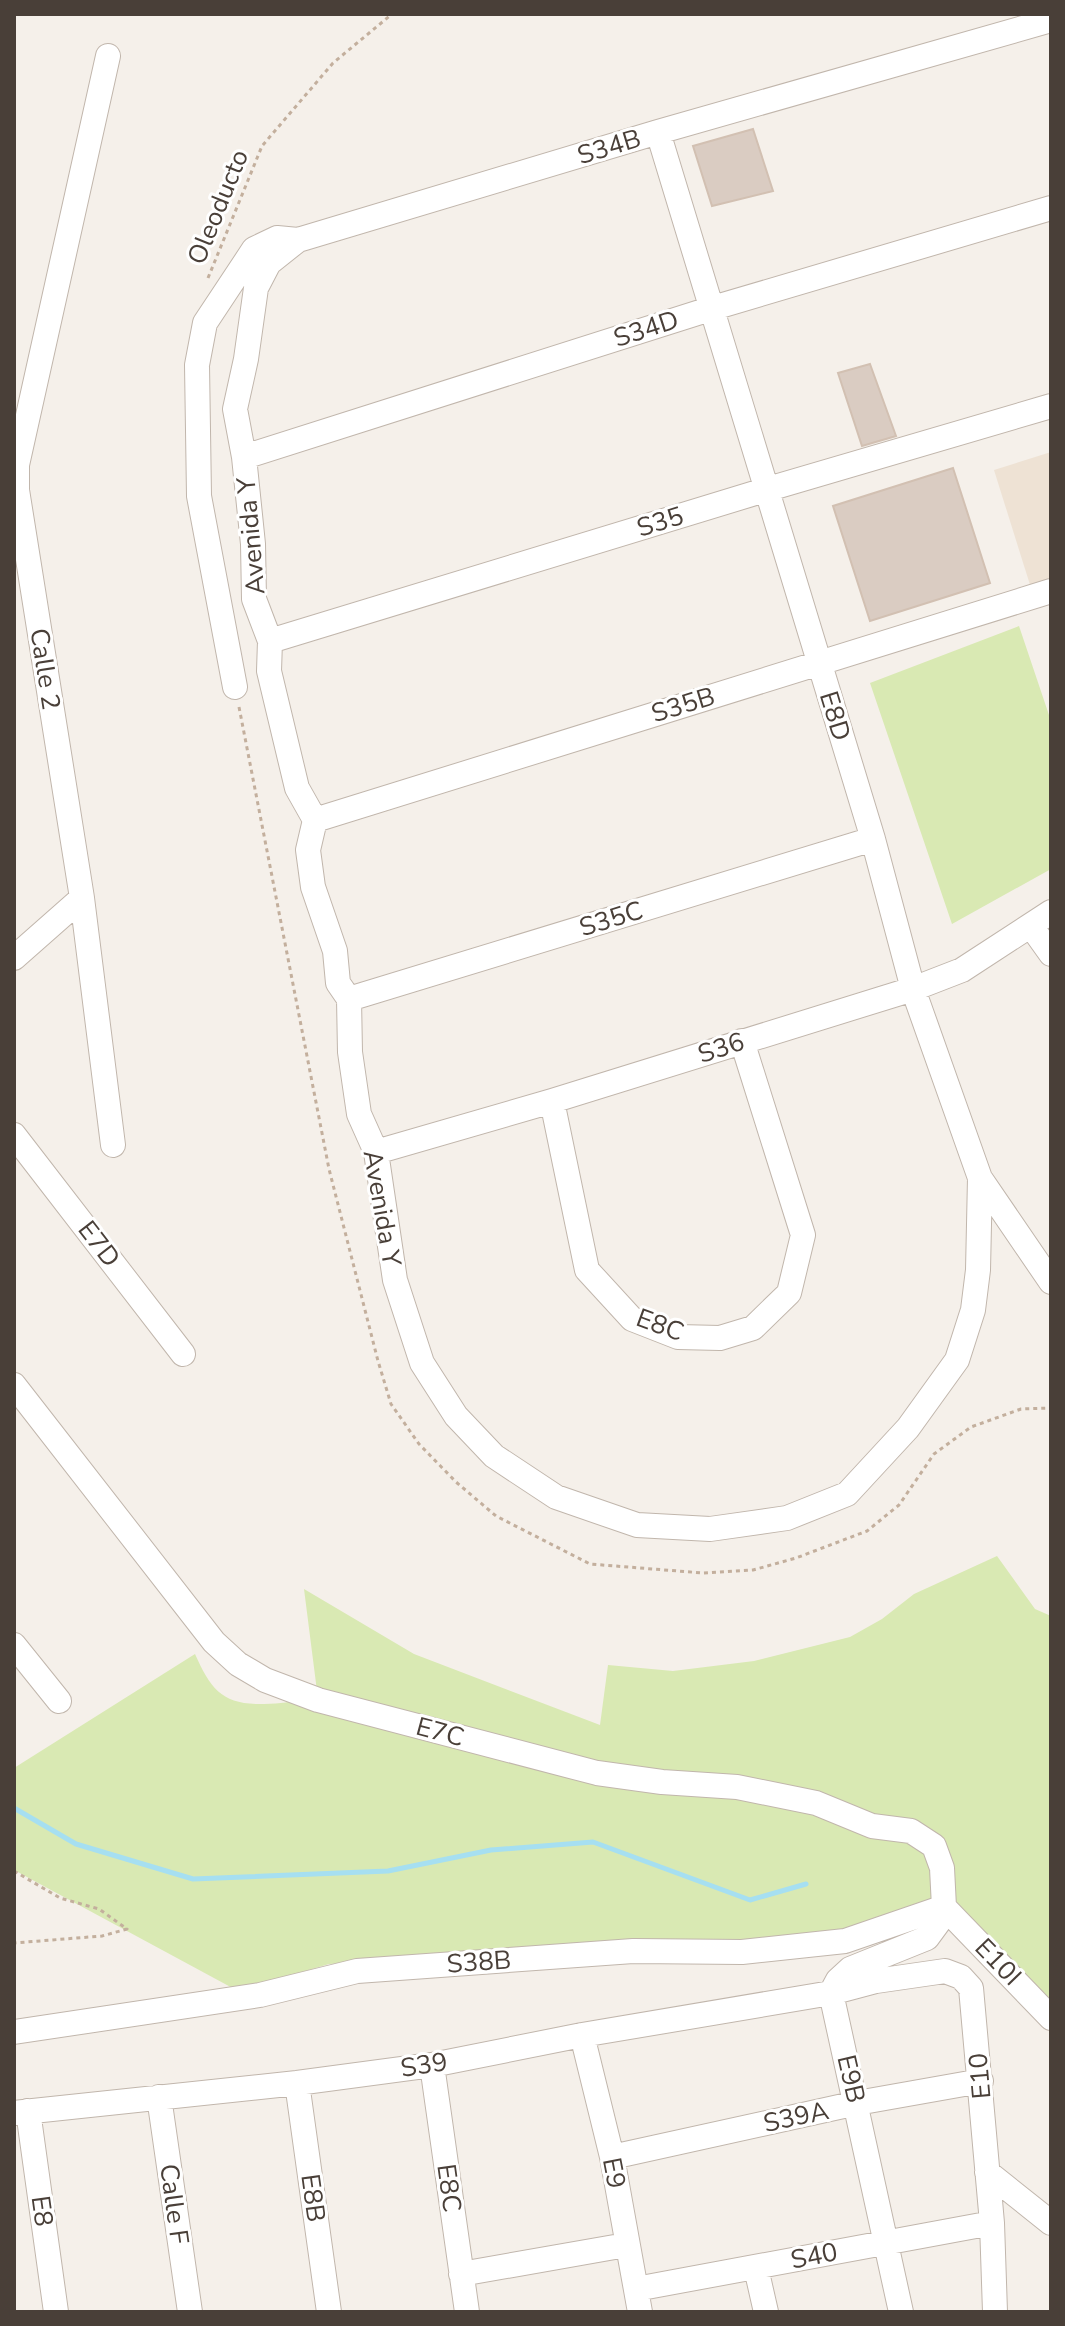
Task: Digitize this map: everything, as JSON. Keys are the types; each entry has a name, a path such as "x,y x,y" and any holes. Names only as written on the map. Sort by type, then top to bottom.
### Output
{"street":[{"name":"S34B","path":"235,687 199,496 197,365 205,323 254,249 277,238 298,240 658,132 1051,20"},
{"name":"Calle 2","path":"108,56 17,465 17,490 82,898 113,1145"},
{"name":"E8D","path":"658,132 873,839 913,989 980,1178 1051,1282"},
{"name":"S34D","path":"244,457 713,308 1051,208"},
{"name":"Avenida Y","path":"298,240 269,263 256,288 235,409 244,457 253,544 254,599 270,641 269,671 297,788 315,820 308,850 313,887 335,951 338,983 349,999 350,1052 359,1114 376,1152 395,1280 422,1363 456,1416 494,1456 556,1497 637,1525 710,1529 787,1518 847,1494 908,1428 957,1360 973,1310 978,1270 980,1178"},
{"name":"S35","path":"270,641 1051,406"},
{"name":"S35B","path":"315,820 1051,591"},
{"name":"S35C","path":"349,999 873,839"},
{"path":"14,958 82,898"},
{"name":"S36","path":"376,1152 913,989 962,970 1051,912"},
{"path":"1031,926 1051,954"},
{"name":"E8C","path":"552,1101 587,1270 632,1319 678,1337 720,1338 753,1328 789,1293 803,1235 742,1041"},
{"name":"E7D","path":"14,1135 183,1354"},
{"name":"E7C","path":"14,1385 214,1642 238,1664 265,1680 318,1700 597,1773 662,1782 737,1787 816,1803 872,1826 911,1831 934,1846 942,1868 944,1907"},
{"path":"14,1645 59,1701"},
{"path":"831,1993 838,1980 850,1969 927,1938 938,1923 944,1907"},
{"name":"E10I","path":"944,1907 1051,2018"},
{"name":"S38B","path":"14,2032 260,1995 357,1971 633,1951 742,1952 845,1941 944,1907"},
{"name":"E10","path":"831,1993 876,1981 945,1971 961,1977 971,1988 992,2223 995,2312"},
{"name":"S39","path":"21,2112 297,2083 432,2065 582,2035 831,1993"},
{"name":"E9B","path":"831,1993 901,2312"},
{"name":"E9","path":"582,2035 612,2157 638,2300"},
{"name":"E8C","path":"432,2065 467,2312"},
{"name":"S39A","path":"612,2157 857,2103 981,2081"},
{"name":"E8B","path":"297,2083 329,2312"},
{"name":"Calle F","path":"159,2097 190,2312"},
{"name":"E8","path":"21,2112 56,2312"},
{"path":"987,2172 1051,2223"},
{"name":"S40","path":"638,2300 756,2268 992,2223"},
{"path":"461,2274 626,2245"},
{"path":"756,2268 766,2312"}],"path":[{"name":"Oleoducto","path":"207,282 262,146 333,63 392,14"},
{"path":"235,687 329,1169 378,1361 391,1404 419,1444 456,1482 496,1516 590,1564 703,1573 753,1570 796,1558 867,1531 899,1505 934,1454 971,1427 1021,1409 1051,1408"},
{"path":"14,1871 60,1898 99,1909 127,1929 102,1936 14,1943"}],"shaded area":[{"path":"1051,452 1051,582 1031,588 994,470"}],"green space":[{"path":"1019,626 1051,721 1051,869 952,924 870,683"},
{"path":"997,1556 1035,1609 1051,1616 1051,2018 944,1907 845,1941 329,1964 238,1991 14,1870 14,1768 195,1654 213,1686 238,1702 291,1702 306,1695 318,1699 304,1589 414,1654 600,1725 608,1665 673,1671 754,1661 850,1637 882,1619 914,1594"}],"building":[{"path":"753,129 773,191 712,206 693,146"},
{"path":"870,364 896,436 862,446 838,373"},
{"path":"953,468 990,583 870,621 833,506"}],"waterway":[{"path":"14,1808 76,1844 193,1879 388,1871 491,1850 593,1842 750,1900 806,1884"}]}
